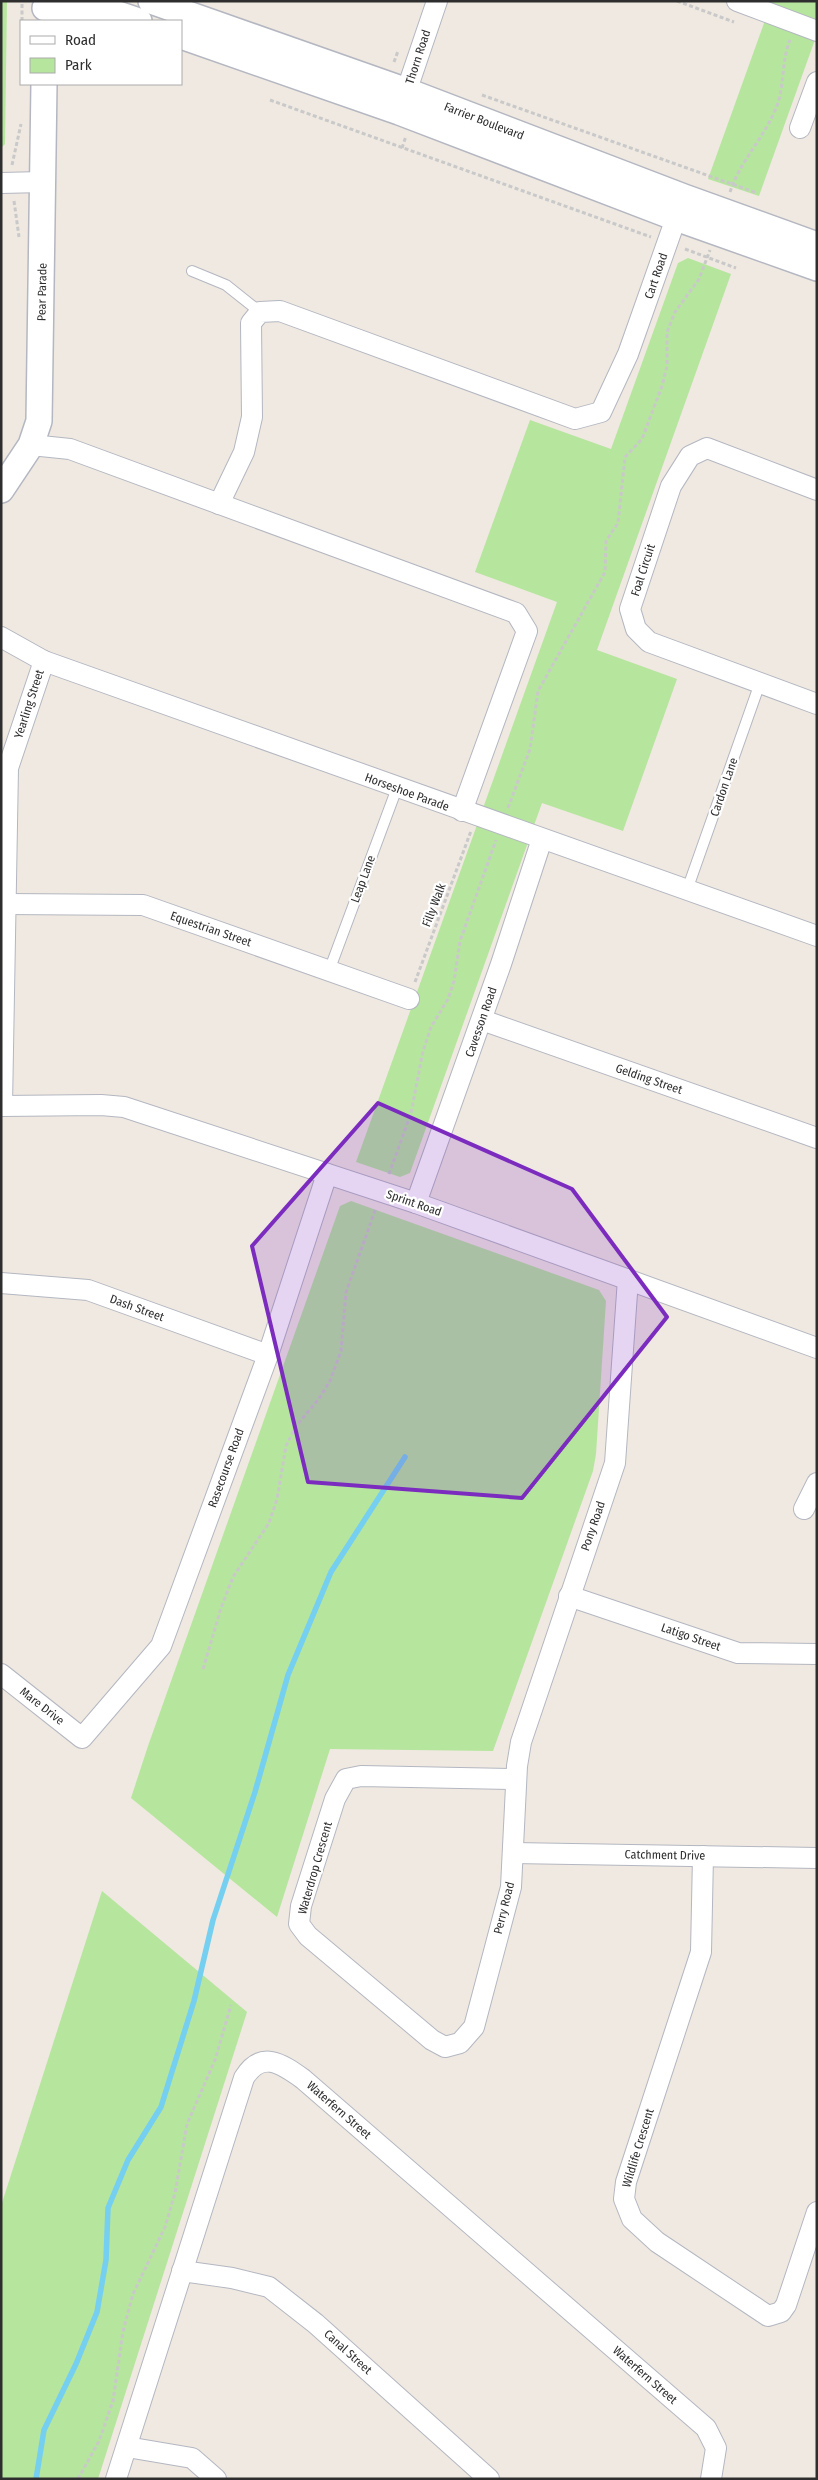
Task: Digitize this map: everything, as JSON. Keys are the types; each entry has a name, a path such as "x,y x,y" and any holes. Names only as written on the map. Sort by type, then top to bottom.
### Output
{"street":[{"name":"Farrier Boulevard","path":"151,1 406,91 817,268"},
{"name":"Thorn Road","path":"406,91 437,1"},
{"path":"746,3 817,31"},
{"path":"39,8 100,8 136,20"},
{"name":"Farrier Boulevard","path":"182,36 406,91"},
{"path":"800,128 817,82"},
{"name":"Pear Parade","path":"1,490 30,446 39,421 44,85"},
{"path":"7,182 43,182"},
{"name":"Farrier Boulevard","path":"680,208 817,245"},
{"name":"Cart Road","path":"260,312 280,311 575,419 601,412 628,354 680,208"},
{"path":"219,504 244,452 252,417 251,323 260,312"},
{"path":"30,446 70,449 516,613 527,631 469,814"},
{"name":"Foal Circuit","path":"817,490 707,448 690,456 671,486 630,609 636,629 649,642 817,704"},
{"name":"Horseshoe Parade","path":"1,637 44,661 469,814 817,936"},
{"name":"Yearling Street","path":"2,1106 8,768 44,661"},
{"name":"Cavesson Road","path":"416,1203 482,1020 542,839"},
{"name":"Equestrian Street","path":"6,904 143,905 408,999"},
{"name":"Gelding Street","path":"482,1020 817,1138"},
{"name":"Sprint Road","path":"2,1106 101,1105 124,1107 416,1203 817,1348"},
{"name":"Rasecourse Road","path":"82,1738 161,1646 268,1355 327,1174"},
{"name":"Pony Road","path":"517,1772 521,1742 615,1463 628,1279"},
{"name":"Dash Street","path":"1,1283 88,1290 268,1355"},
{"path":"804,1509 817,1483"},
{"name":"Latigo Street","path":"569,1596 738,1653 817,1654"},
{"name":"Mare Drive","path":"1,1674 82,1738"},
{"name":"Perry Road","path":"460,2043 474,2027 511,1887 517,1772"},
{"name":"Waterdrop Crescent","path":"460,2043 445,2047 432,2040 308,1936 299,1924 301,1906 335,1799 346,1779 361,1776 517,1772"},
{"name":"Catchment Drive","path":"513,1853 817,1858"},
{"name":"Wildlife Crescent","path":"703,1856 700,1952 626,2182 624,2199 632,2219 657,2242 768,2316 781,2312 786,2305 817,2212"},
{"name":"Waterfern Street","path":"116,2479 244,2078 250,2067 256,2063 275,2062 303,2078 706,2428 716,2448 711,2479"},
{"name":"Canal Street","path":"182,2271 232,2278 269,2288 315,2323 489,2479"},
{"path":"126,2447 192,2458 216,2479"}],"lane":[{"path":"192,271 226,285 260,312"},
{"name":"Cardon Lane","path":"687,890 760,683"},
{"name":"Leap Lane","path":"329,971 397,788"}],"path":[{"path":"23,20 39,8"},
{"path":"385,59 406,91"},
{"path":"476,93 757,193"},
{"path":"270,100 736,268"},
{"path":"20,238 7,182 22,120"},
{"name":"Filly Walk","path":"408,999 469,814"},
{"path":"78,2479 99,2441 113,2400 123,2331 133,2294 165,2227 175,2193 187,2124 215,2060 231,2005"}],"highlighted area":[{"path":"378,1103 572,1189 667,1317 522,1498 308,1482 252,1246"}],"green space":[{"path":"1,1 7,1 5,144 1,148"},
{"path":"772,1 817,1 817,34 759,196 708,179"},
{"path":"688,258 731,274 597,650 677,679 623,831 542,803 410,1173 400,1177 356,1162 557,602 475,572 530,420 611,449 678,263"},
{"path":"351,1201 599,1290 606,1301 596,1454 593,1471 493,1751 330,1749 277,1917 131,1798 340,1206"},
{"path":"102,1891 247,2012 98,2479 1,2479 1,2206"}],"waterway":[{"path":"36,2479 44,2430 76,2364 97,2312 106,2260 108,2208 128,2160 161,2107 194,2001 213,1920 255,1792 288,1675 331,1572 405,1457"}]}
